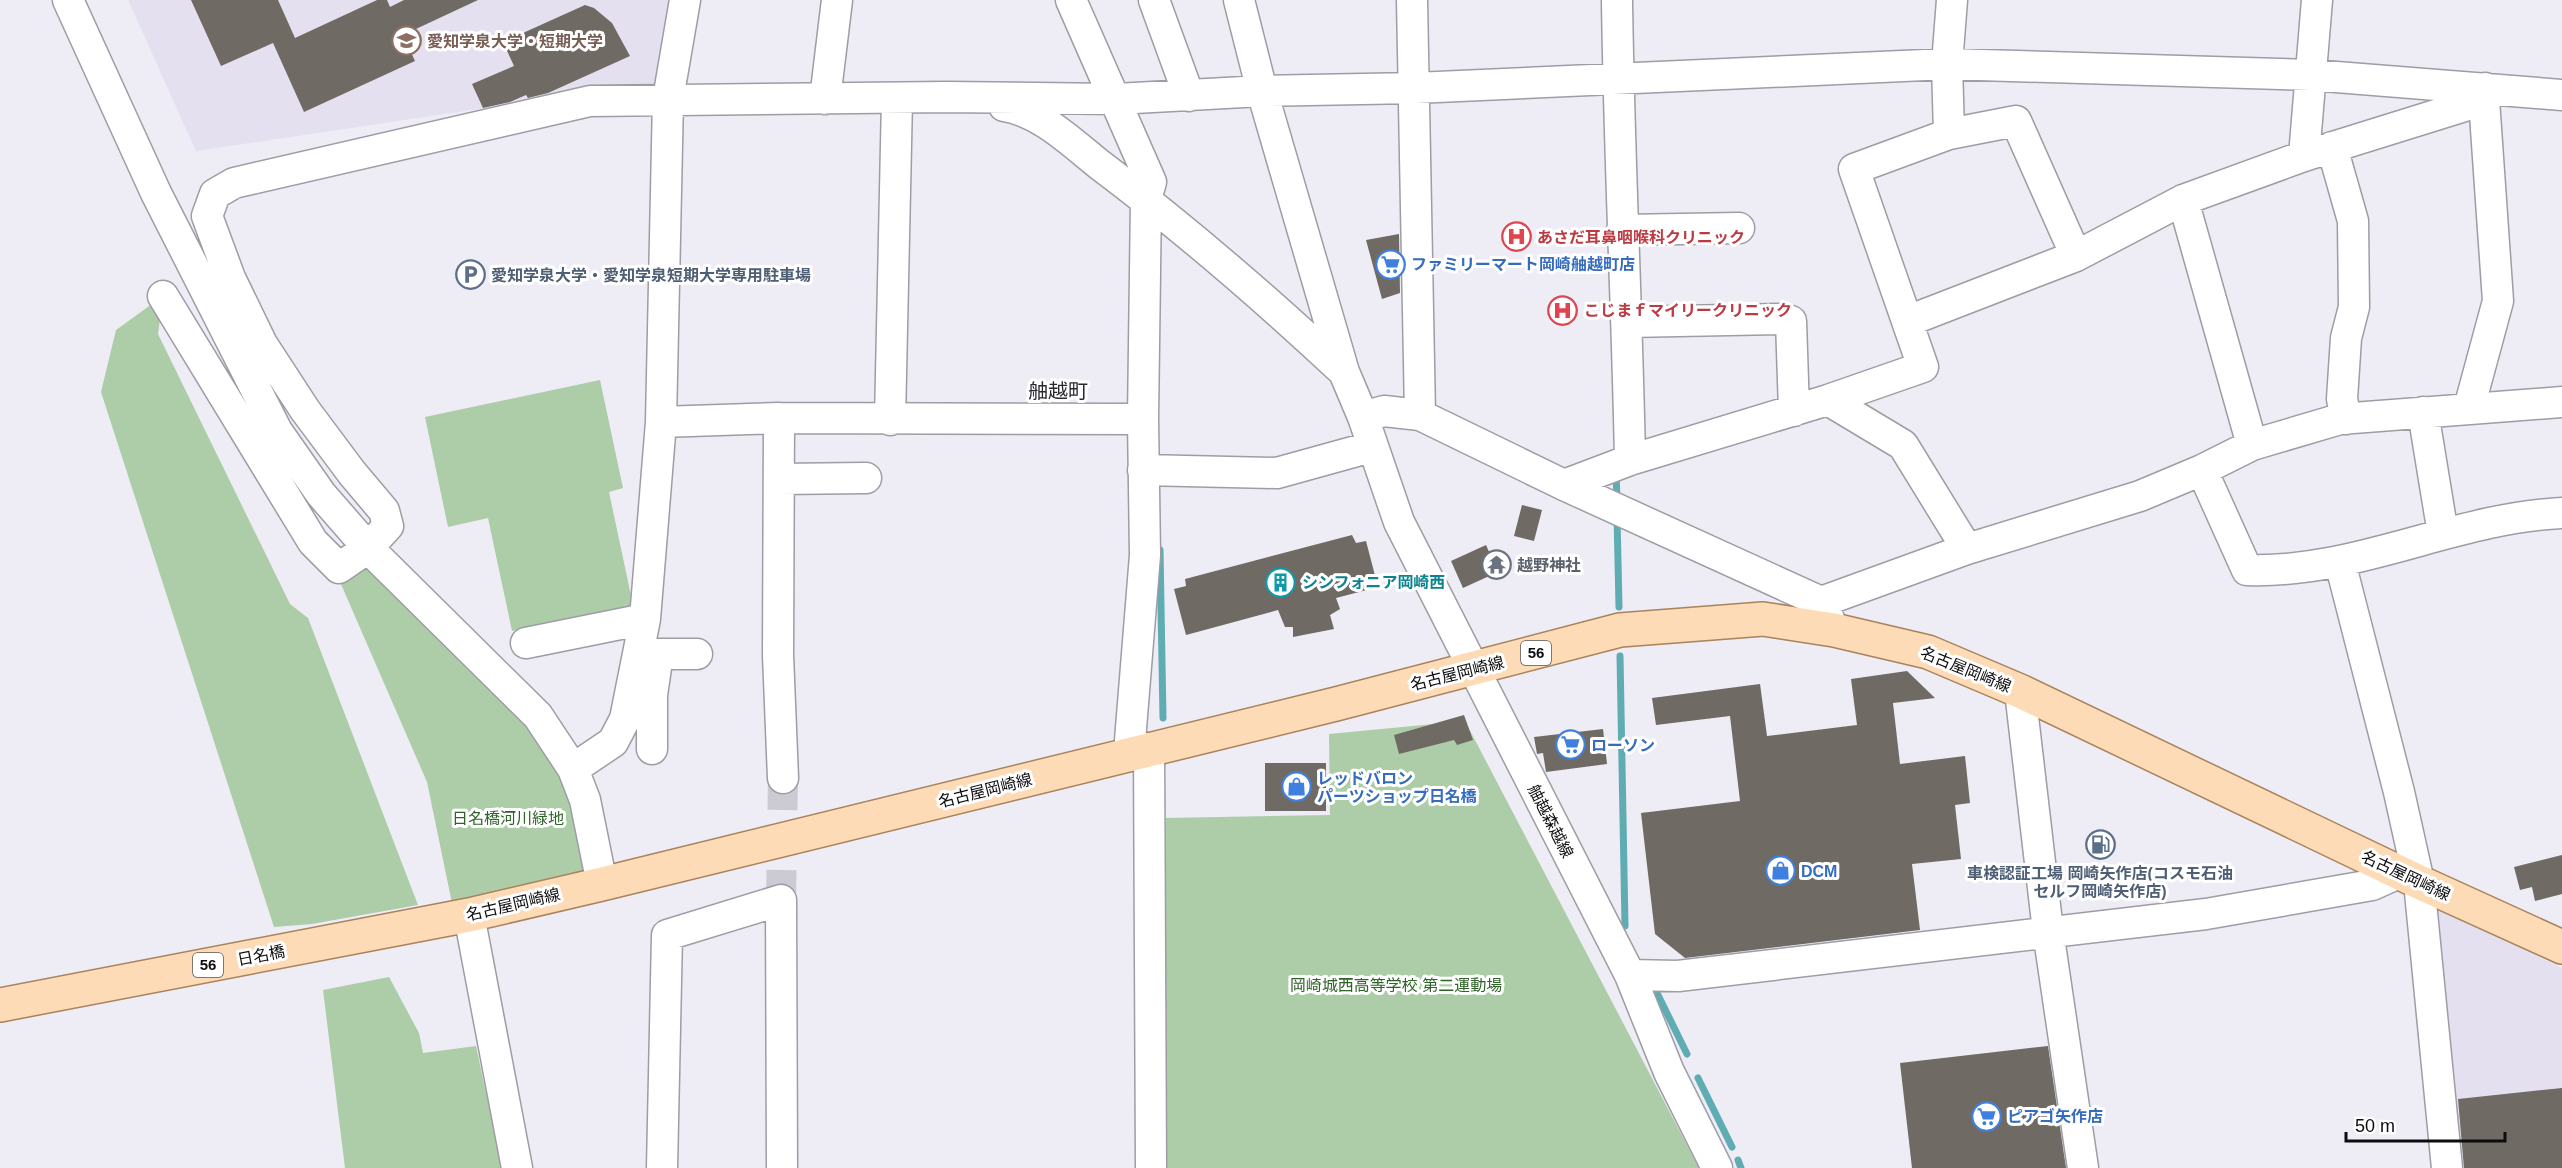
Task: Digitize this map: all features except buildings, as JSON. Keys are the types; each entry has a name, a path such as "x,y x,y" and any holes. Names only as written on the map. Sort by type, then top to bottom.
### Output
{"main road":[{"name":"名古屋岡崎線","path":"416,924 469,915 602,884 1368,696 1620,630 1828,616 1929,652 2020,691 2562,947"},
{"name":"日名橋","path":"0,1005 416,924"}],"street":[{"path":"68,0 156,193 277,431 321,494 368,548 538,717 573,769 585,800 602,884"},
{"path":"652,749 652,695 648,636 662,422 668,99 685,0"},
{"path":"825,99 837,0"},
{"path":"1071,0 1151,182 1146,200 1144,555 1139,751 1151,1168"},
{"path":"1154,0 1189,96"},
{"name":"舳越森越線","path":"1239,0 1262,91 1344,372 1363,417 1371,447 1399,522 1630,975 1670,1072 1717,1168"},
{"path":"1412,0 1420,415"},
{"path":"1620,512 1628,321 1622,230 1617,0 1633,0"},
{"path":"1949,134 1947,64 1952,0"},
{"path":"2317,0 2311,75 2318,152 2353,220 2354,307 2346,338 2342,399 2346,419"},
{"path":"163,296 313,542 339,568 368,548 388,526 384,511 305,410 262,344 230,278 207,216 215,194 234,183 590,101 946,97 1116,99 1262,91 1415,88 1947,64 2311,75 2485,94 2562,95"},
{"path":"1908,321 2076,256 2184,200 2485,94"},
{"path":"2469,408 2498,301 2485,94"},
{"path":"946,97 1011,107 1041,119 1146,200 1287,318 1344,372"},
{"path":"890,420 897,99"},
{"path":"1564,486 1621,464 1794,411 1923,367 1854,169 1949,134 2016,121 2076,256"},
{"path":"2184,200 2252,445"},
{"path":"1622,230 1739,228"},
{"path":"1628,321 1784,319 1791,321 1794,411"},
{"path":"1828,400 1903,445 1967,549"},
{"path":"1363,417 1384,411 1420,415 1828,616 1967,549 2140,496 2202,470 2252,445 2346,419 2562,402"},
{"path":"2423,412 2443,534"},
{"path":"662,422 779,418 1143,419"},
{"path":"779,418 778,655 783,778"},
{"path":"1143,470 1277,473 1371,447"},
{"path":"2202,470 2247,570 2269,571 2340,562 2407,546 2443,534 2508,520 2562,513"},
{"path":"780,479 866,478"},
{"path":"2340,562 2399,792 2447,1168"},
{"path":"573,769 613,742 625,719 648,636"},
{"path":"526,644 648,636 697,654"},
{"path":"2020,691 2048,931 2083,1168"},
{"path":"1630,975 1678,976 2206,914 2410,877"},
{"path":"662,1168 667,935 781,900 782,1168"},
{"path":"469,915 517,1168"}],"shaded area":[{"name":"愛知学泉大学・短期大学","path":"128,0 672,0 660,82 196,151"},
{"path":"2430,906 2562,968 2562,1168 2456,1168"}],"green space":[{"path":"163,296 158,334 290,604 308,618 418,905 312,924 274,927 101,392 116,330"},
{"path":"600,380 623,488 609,492 633,605 512,631 488,518 448,527 425,417"},
{"name":"日名橋河川緑地","path":"367,558 534,720 568,772 587,877 453,908 427,782 337,575"},
{"name":"岡崎城西高等学校 第二運動場","path":"1465,721 1699,1168 1166,1168 1166,818 1330,815 1329,734"},
{"path":"389,977 419,1033 423,1053 476,1046 502,1168 345,1168 323,990"}],"waterway":[{"path":"1616,474 1617,499"},
{"path":"1617,516 1619,607"},
{"path":"1160,550 1163,718"},
{"path":"1620,656 1625,926"},
{"path":"1657,993 1687,1054"},
{"path":"1698,1078 1732,1147"},
{"path":"1738,1160 1741,1168"}],"tunnel":[{"path":"781,900 783,778"}],"place":[{"name":"愛知学泉大学・短期大学","path":"406,41"},
{"name":"あさだ耳鼻咽喉科クリニック","path":"1516,237"},
{"name":"ファミリーマート岡崎舳越町店","path":"1390,264"},
{"name":"愛知学泉大学・愛知学泉短期大学専用駐車場","path":"470,275"},
{"name":"こじまｆマイリークリニック","path":"1563,310"},
{"name":"越野神社","path":"1496,565"},
{"name":"シンフォニア岡崎西","path":"1281,582"},
{"name":"ローソン","path":"1570,745"},
{"name":"レッドバロン パーツショップ日名橋","path":"1296,787"},
{"name":"車検認証工場 岡崎矢作店(コスモ石油 セルフ岡崎矢作店)","path":"2100,845"},
{"name":"DCM","path":"1780,871"},
{"name":"ピアゴ矢作店","path":"1986,1116"}],"district":[{"name":"舳越町","path":"1058,391"}]}
